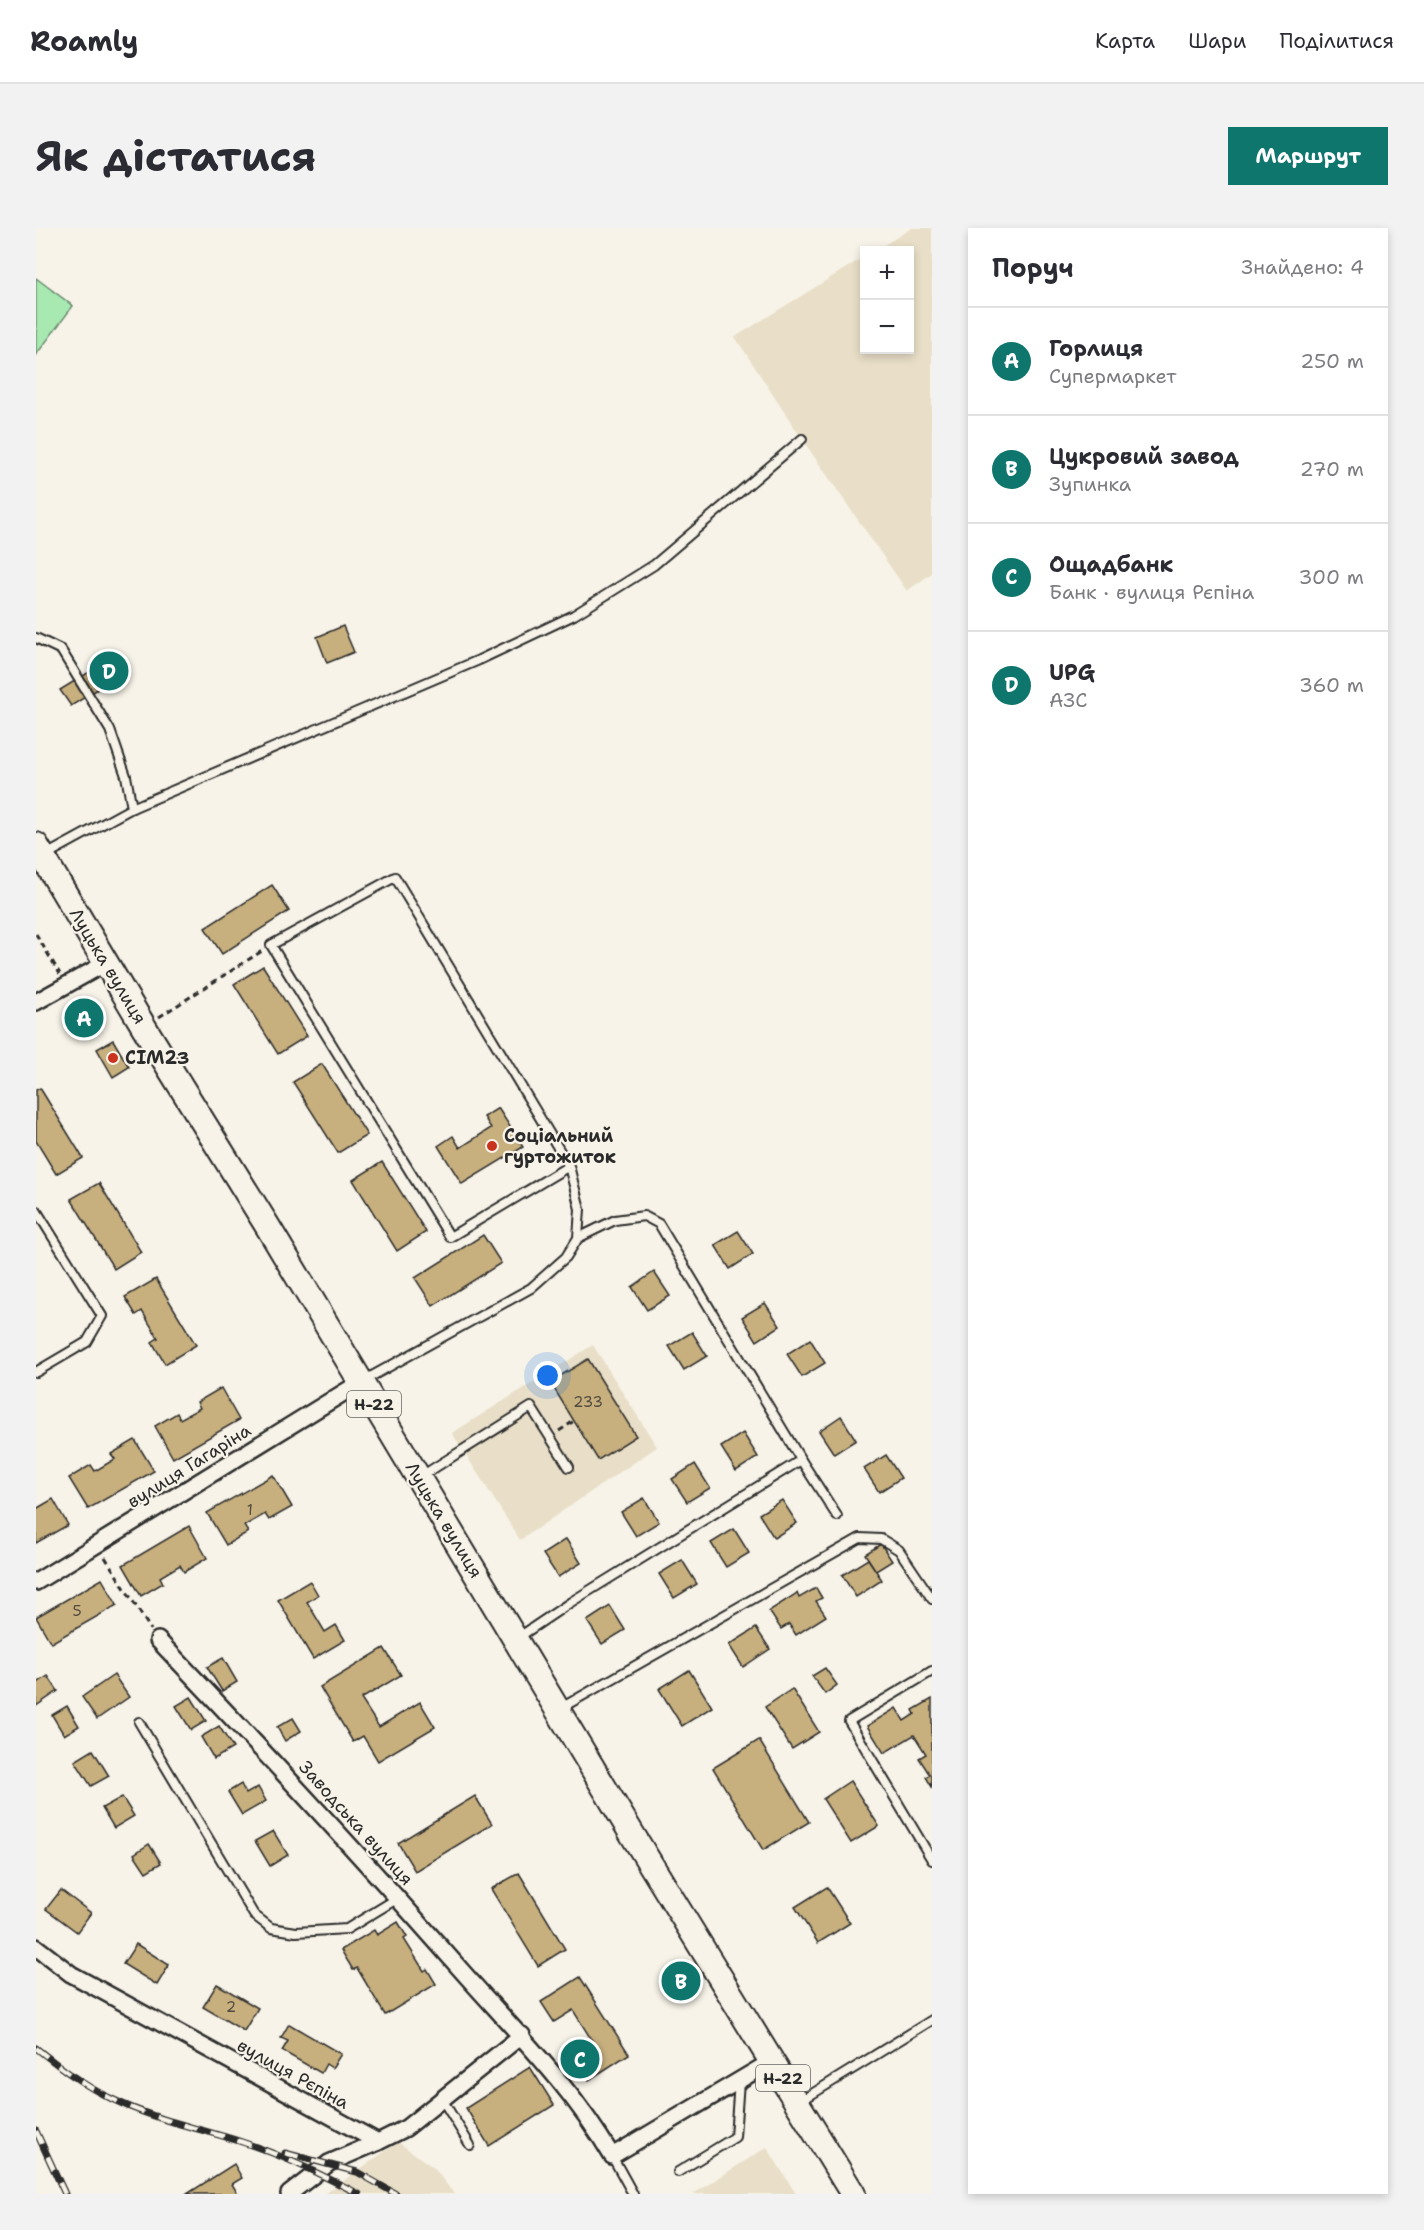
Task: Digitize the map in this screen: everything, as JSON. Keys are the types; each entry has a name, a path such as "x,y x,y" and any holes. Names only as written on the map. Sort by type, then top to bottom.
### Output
{"main road":[{"name":"Луцька вулиця","path":"40,851 144,1027 362,1382 515,1640 853,2194"}],"street":[{"path":"36,1002 106,963"},
{"name":"вулиця Гагаріна","path":"36,1582 362,1382"},
{"name":"Заводська вулиця","path":"158,1640 300,1789 522,2035 572,2094 612,2156"},
{"name":"вулиця Рєпіна","path":"36,1947 71,1974 378,2142"},
{"path":"289,2194 329,2163 406,2128 522,2035"},
{"path":"612,2156 772,2061"}],"lane":[{"path":"40,851 132,808 468,665 574,615 654,565 802,439"},
{"path":"36,638 61,650 110,730 126,776 132,808"},
{"path":"362,1382 531,1288 566,1257 578,1238 580,1209 569,1166 395,877 271,945 450,1237 569,1166"},
{"path":"36,1210 102,1316 87,1342 36,1372"},
{"path":"578,1238 615,1220 644,1216 659,1224 837,1516"},
{"path":"418,1477 531,1407 569,1467"},
{"path":"515,1640 571,1602 801,1460"},
{"path":"558,1710 860,1538 881,1539 899,1550 932,1599"},
{"path":"932,1671 849,1721 932,1860"},
{"path":"139,1722 254,1915 271,1928 296,1932 347,1929 398,1898"},
{"path":"798,2102 932,2020"},
{"path":"678,2172 735,2137 739,2081"},
{"path":"442,2099 470,2145"},
{"path":"612,2156 633,2194"}],"path":[{"path":"36,934 67,985"},
{"path":"144,1027 271,945"},
{"path":"550,1437 574,1421"},
{"path":"98,1545 135,1608 158,1640"}],"shaded area":[{"path":"912,228 932,228 932,573 907,591 735,337 860,259 860,354 914,354 914,246 883,246"},
{"path":"593,1345 657,1447 520,1540 452,1433"},
{"path":"398,2142 434,2168 454,2194 325,2194"},
{"path":"767,2147 796,2194 693,2194"}],"green space":[{"path":"36,278 73,306 36,355"}],"building":[{"path":"343,626 354,652 327,663 317,637"},
{"path":"109,655 124,678 110,688 94,665"},
{"path":"99,666 109,682 71,706 60,690"},
{"path":"272,885 289,911 222,954 205,928"},
{"path":"263,966 307,1036 278,1054 234,984"},
{"path":"82,1004 95,1026 85,1033 72,1011"},
{"name":"СІМ23","path":"113,1040 129,1067 113,1077 97,1049"},
{"path":"322,1064 367,1135 338,1153 293,1082"},
{"path":"40,1088 83,1158 56,1174 36,1141 36,1090"},
{"name":"Соціальний гуртожиток","path":"498,1108 523,1147 462,1184 438,1146 453,1136 460,1148 491,1128 484,1117"},
{"path":"382,1162 426,1232 397,1251 353,1180"},
{"path":"99,1183 141,1252 114,1269 71,1199"},
{"path":"738,1231 753,1254 730,1269 715,1245"},
{"path":"483,1235 501,1263 433,1306 415,1278"},
{"path":"654,1272 670,1296 647,1310 632,1287"},
{"path":"156,1279 196,1345 165,1364 152,1342 158,1338 142,1311 136,1315 125,1297"},
{"path":"765,1303 780,1326 757,1341 742,1317"},
{"path":"692,1332 707,1356 684,1370 669,1346"},
{"path":"810,1339 825,1363 802,1377 787,1354"},
{"path":"588,1359 636,1436 598,1460 550,1382"},
{"path":"221,1388 239,1420 173,1458 155,1426 177,1413 180,1419 200,1408 197,1402"},
{"path":"841,1416 856,1440 834,1454 819,1431"},
{"path":"743,1433 758,1457 736,1471 721,1447"},
{"path":"135,1440 154,1471 88,1509 69,1478 91,1465 95,1471 115,1459 111,1454"},
{"path":"886,1455 901,1478 879,1492 864,1469"},
{"path":"695,1464 710,1488 687,1502 672,1479"},
{"path":"273,1475 292,1507 269,1520 265,1514 244,1526 248,1532 226,1545 207,1513"},
{"path":"644,1498 659,1522 636,1536 621,1512"},
{"path":"53,1499 68,1525 36,1543 36,1509"},
{"path":"782,1500 797,1523 774,1538 759,1514"},
{"path":"189,1526 207,1558 184,1572 180,1565 160,1577 163,1583 141,1596 123,1565"},
{"path":"734,1529 749,1553 726,1567 711,1543"},
{"path":"566,1539 581,1563 558,1577 543,1554"},
{"path":"881,1544 892,1561 876,1571 865,1554"},
{"path":"868,1559 882,1580 856,1597 842,1575"},
{"path":"682,1560 697,1584 674,1598 659,1574"},
{"path":"102,1579 117,1605 51,1643 36,1617"},
{"path":"310,1581 318,1595 307,1602 325,1632 336,1625 345,1640 313,1659 278,1600"},
{"path":"816,1588 822,1598 816,1601 826,1616 796,1635 789,1624 781,1629 769,1611 797,1593 799,1598"},
{"path":"610,1606 625,1630 602,1644 587,1621"},
{"path":"756,1628 770,1649 743,1667 729,1645"},
{"path":"384,1648 401,1675 361,1699 379,1727 420,1702 435,1727 378,1761 363,1736 353,1742 320,1687"},
{"path":"223,1658 237,1682 222,1691 207,1667"},
{"path":"825,1668 837,1685 825,1694 812,1676"},
{"path":"689,1670 712,1707 682,1726 659,1689"},
{"path":"114,1675 129,1697 97,1719 82,1697"},
{"path":"48,1676 58,1691 36,1706 36,1684"},
{"path":"792,1689 819,1732 792,1749 765,1707"},
{"path":"191,1697 206,1721 191,1730 176,1706"},
{"path":"932,1699 932,1787 926,1777 930,1775 919,1758 926,1754 914,1735 884,1753 867,1726 896,1708 904,1721 915,1714 913,1710"},
{"path":"67,1706 79,1726 64,1735 52,1715"},
{"path":"293,1718 301,1731 285,1741 277,1727"},
{"path":"219,1726 233,1748 214,1759 201,1737"},
{"path":"759,1740 809,1822 763,1850 713,1768"},
{"path":"93,1750 109,1776 91,1786 75,1761"},
{"path":"850,1781 879,1826 851,1843 823,1799"},
{"path":"241,1784 246,1794 258,1787 266,1801 242,1815 228,1792"},
{"path":"475,1796 492,1824 415,1871 398,1843"},
{"path":"122,1797 134,1816 114,1828 102,1808"},
{"path":"273,1831 288,1855 270,1866 255,1841"},
{"path":"149,1844 161,1863 146,1872 134,1854"},
{"path":"519,1873 565,1949 538,1966 491,1889"},
{"path":"827,1887 850,1923 818,1943 795,1907"},
{"path":"61,1890 91,1913 77,1932 46,1909"},
{"path":"398,1922 407,1937 404,1939 424,1971 427,1969 436,1984 385,2015 357,1968 353,1970 341,1950 374,1930 377,1935"},
{"path":"136,1944 169,1965 157,1985 123,1964"},
{"path":"580,1977 629,2054 589,2080 576,2059 596,2047 573,2010 554,2022 541,2002"},
{"path":"217,1984 258,2008 244,2031 203,2007"},
{"path":"289,2024 341,2054 332,2068 326,2064 321,2073 282,2051 288,2041 281,2038"},
{"path":"530,2067 554,2105 489,2146 466,2108"},
{"path":"234,2164 242,2178 232,2184 238,2194 187,2194"}],"railway":[{"path":"36,2048 82,2082 112,2099 160,2118 272,2153 359,2194"},
{"path":"36,2131 65,2194"},
{"path":"285,2153 357,2172 396,2194"}],"place":[{"name":"UPG","path":"109,671"},
{"name":"Горлиця","path":"84,1018"},
{"name":"СІМ23","path":"113,1058"},
{"name":"Соціальний гуртожиток","path":"492,1146"},
{"name":"Цукровий завод","path":"681,1981"},
{"name":"Ощадбанк","path":"580,2059"}]}
